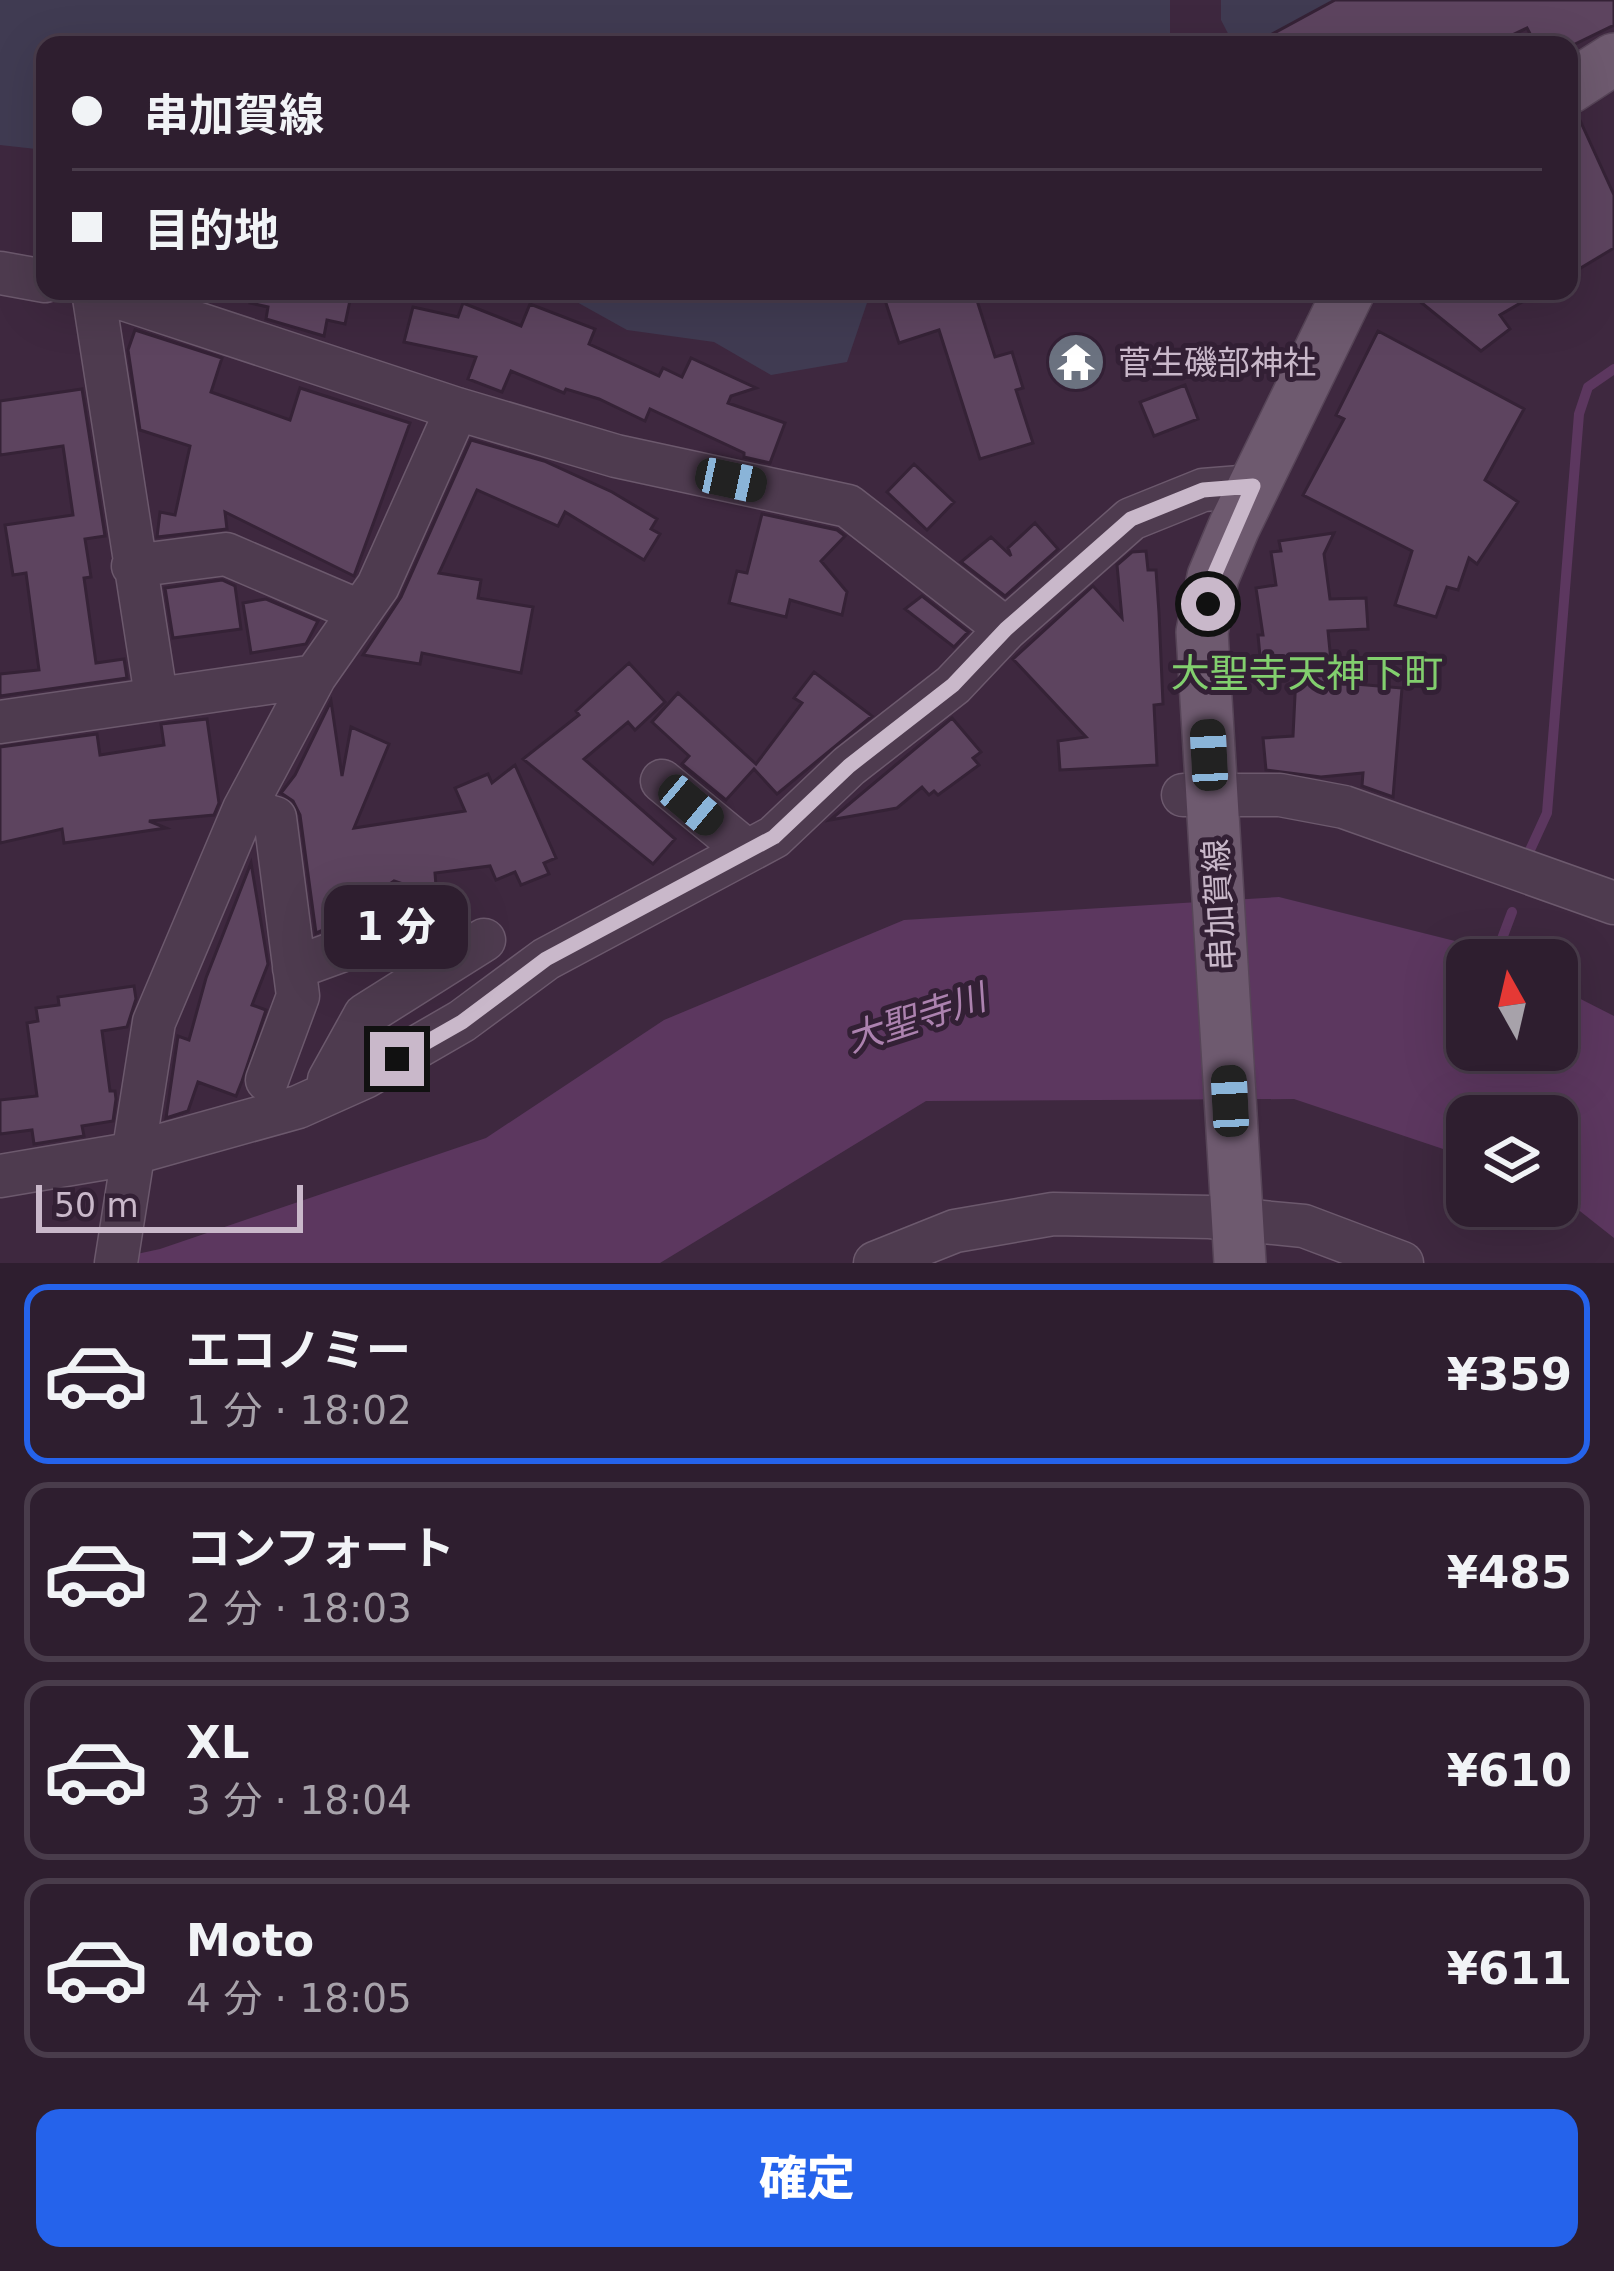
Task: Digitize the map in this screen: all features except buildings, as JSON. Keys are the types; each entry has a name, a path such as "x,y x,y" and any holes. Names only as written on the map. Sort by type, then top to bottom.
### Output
{"main road":[{"path":"1578,82 1614,59"},
{"name":"串加賀線","path":"1238,1226 1203,803 1202,632 1213,578 1345,300"}],"street":[{"path":"0,273 36,279"},
{"path":"97,300 156,696"},
{"path":"123,300 457,410 616,456 848,506 1006,629"},
{"path":"116,1263 154,1022 276,814 316,676 378,586 457,410"},
{"path":"0,1176 127,1174 298,1107 462,1022 546,959 774,837 849,766 953,685 1006,629 1131,519 1203,490 1253,486"},
{"path":"134,566 226,554 359,611"},
{"path":"0,722 316,676"},
{"path":"662,782 747,851"},
{"path":"1203,803 1280,795 1344,808 1613,895"},
{"path":"276,814 298,996 273,1065 333,1085"},
{"path":"294,968 346,949 399,905"},
{"path":"333,1085 365,1015 484,940"},
{"path":"875,1263 955,1231 1053,1214 1304,1226 1402,1263"}],"shaded area":[{"path":"0,0 1170,0 1170,36 36,36 36,149 0,145"},
{"path":"1221,0 1365,0 1297,36 1229,36 1221,20"},
{"path":"573,300 868,300 847,362 771,375 714,342 627,330"}],"water":[{"name":"大聖寺川","path":"1279,897 1447,939 1446,1071 1578,1071 1578,998 1614,1016 1614,1238 1578,1210 1578,1095 1446,1095 1446,1150 1294,1099 926,1101 660,1263 95,1263 160,1249 486,1138 664,1020 904,920"}],"waterway":[{"path":"1525,861 1547,813 1579,414 1588,387 1614,369"},
{"path":"1502,939 1512,912"}],"place":[{"name":"菅生磯部神社","path":"1076,362"}],"district":[{"name":"大聖寺天神下町","path":"1307,673"}],"route":[{"path":"397,1059 462,1022 546,959 774,837 849,766 953,685 1006,629 1131,519 1203,490 1253,486 1213,578 1208,604"}]}
